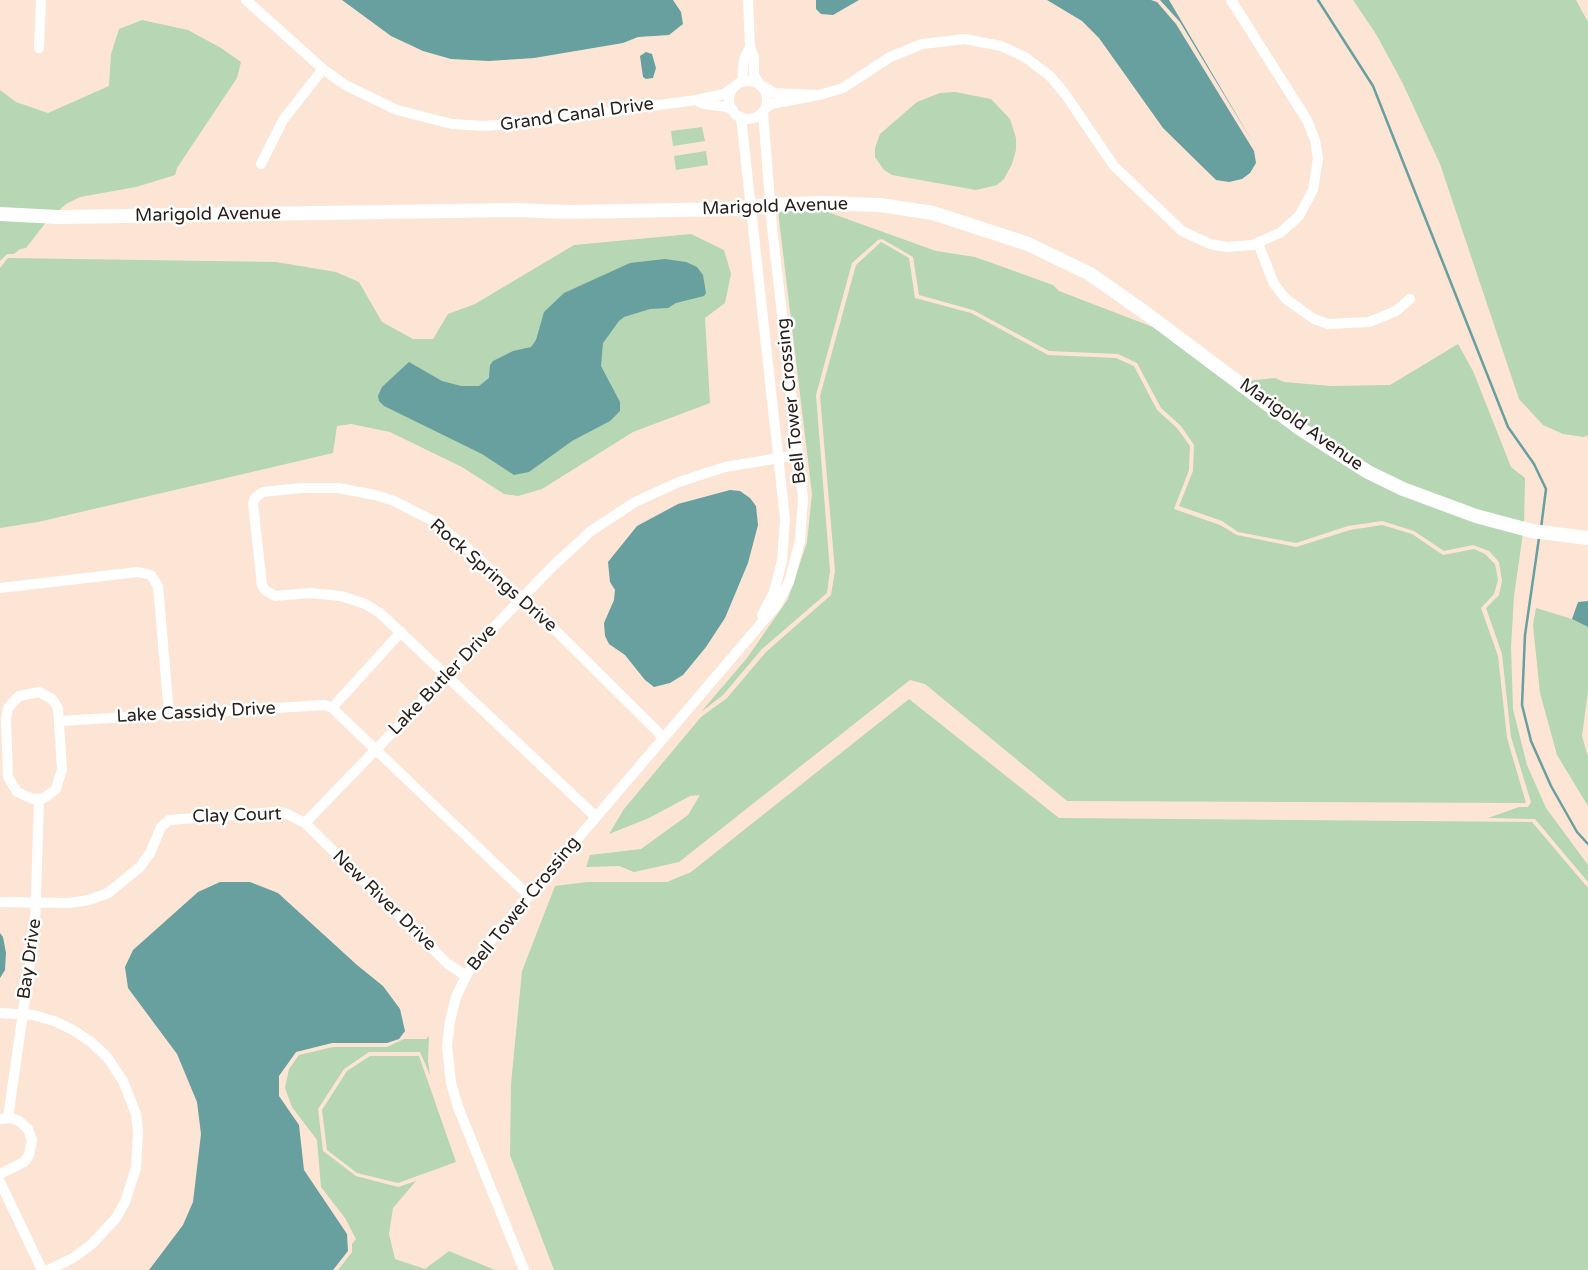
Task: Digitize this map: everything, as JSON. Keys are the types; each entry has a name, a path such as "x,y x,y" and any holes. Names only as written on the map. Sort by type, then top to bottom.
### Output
{"main road":[{"name":"Marigold Avenue","path":"0,214 58,217 750,208 856,203 918,210 984,228 1028,244 1075,266 1120,294 1289,421 1351,463 1403,489 1525,529 1588,538"}],"street":[{"path":"39,48 41,0"},
{"name":"Grand Canal Drive","path":"246,0 323,69 357,91 397,110 426,119 465,125 526,123 696,100 724,94 738,84"},
{"path":"748,0 754,76 768,100 764,111"},
{"path":"750,47 738,84 729,98 737,114 753,118 771,104 843,88 890,57 922,44 965,39 1000,46 1025,57 1050,76 1114,166 1182,231 1203,242 1219,246 1242,246 1258,243 1286,229 1304,208 1315,180 1317,149 1307,120 1231,0"},
{"path":"261,164 283,120 323,69"},
{"path":"738,84 750,80 774,93 819,95"},
{"name":"Grand Canal Drive","path":"696,100 704,104 727,107 737,114"},
{"name":"Bell Tower Crossing","path":"524,1270 458,1107 447,1059 450,1021 466,976 487,945 776,606 789,582 796,561 803,498 770,205 764,111"},
{"name":"Bell Tower Crossing","path":"737,114 760,290 785,519 782,561 774,592 756,627"},
{"path":"1258,243 1274,284 1286,299 1314,319 1328,324 1369,322 1396,311 1410,299"},
{"path":"760,290 779,287"},
{"name":"Lake Butler Drive","path":"375,750 571,548 613,516 664,488 709,471 797,455"},
{"name":"Rock Springs Drive","path":"596,817 380,613 349,598 310,593 275,596 265,590 262,585 253,503 255,498 263,492 319,487 357,491 394,501 433,521 557,633 663,737"},
{"path":"0,588 138,572 151,575 158,586 169,714"},
{"path":"401,632 331,708 528,896"},
{"path":"23,694 44,694 52,699 58,708 61,722 61,778 56,789 39,799 22,795 10,782 8,771 3,719 8,708 14,699 23,694"},
{"name":"Lake Cassidy Drive","path":"61,722 325,705 331,708"},
{"name":"Clay Court","path":"0,902 37,904 89,900 116,888 140,867 150,853 161,827 169,820 276,812 295,816 305,823 375,750"},
{"name":"Bay Drive","path":"4,1118 37,904 39,799"},
{"name":"New River Drive","path":"305,823 448,964 466,976"},
{"path":"0,1013 22,1014 64,1025 99,1049 123,1081 133,1106 138,1132 132,1186 116,1218 83,1252 48,1270"},
{"path":"0,1174 24,1162 32,1148 31,1136 25,1126 19,1121 4,1118"},
{"path":"0,1182 42,1270"}],"green space":[{"path":"1353,0 1576,0 1588,22 1588,435 1584,437 1563,434 1543,425 1519,399 1440,164 1403,84 1376,34"},
{"path":"142,20 188,30 241,62 237,78 175,175 136,187 80,197 56,213 0,209 0,90 16,102 48,113 109,86 111,54 119,29"},
{"path":"955,92 991,99 1010,119 1016,138 1016,150 1004,179 997,185 976,190 892,175 884,170 875,157 880,134 917,102 940,93"},
{"path":"702,127 705,141 673,146 671,131"},
{"path":"706,151 708,165 676,170 674,156"},
{"path":"822,210 936,251 975,257 1053,285 1059,291 1158,329 1335,458 1523,533 1514,596 1511,647 1513,709 1527,765 1546,808 1588,865 1588,882 1535,819 1488,818 1519,807 1528,807 1531,802 1511,737 1502,654 1486,608 1499,595 1502,581 1499,562 1489,551 1473,545 1444,551 1414,531 1382,521 1348,526 1296,543 1238,532 1222,521 1179,506 1193,471 1194,445 1181,426 1161,408 1137,363 1118,354 1049,351 973,310 919,295 913,257 882,239 852,263 816,395 830,571 827,593 762,649 723,695 701,712 747,658 788,599 807,542 812,494 778,211"},
{"path":"0,219 47,221 26,248 14,254 7,254 0,261"},
{"path":"691,234 724,250 731,274 725,303 705,318 710,403 633,432 542,489 518,496 504,494 462,467 390,432 351,424 337,426 333,453 38,522 0,528 0,268 8,258 276,262 336,272 359,282 382,322 413,339 433,339 448,314 475,304 574,245"},
{"path":"881,242 909,258 915,298 971,313 1048,355 1116,358 1134,366 1157,410 1177,428 1190,446 1189,470 1174,509 1220,525 1237,535 1296,547 1350,530 1382,525 1412,534 1443,555 1474,549 1485,554 1495,564 1498,580 1494,594 1481,608 1498,656 1507,738 1526,803 1067,801 925,684 910,680 679,862 634,872 619,866 586,867 590,855 641,849 688,815 700,795 690,796 649,818 609,834 624,809 701,717 727,698 766,652 831,595 835,571 820,396 856,265"},
{"path":"1458,344 1473,371 1511,467 1525,478 1524,524 1441,499 1354,459 1245,381 1275,378 1284,382 1331,386 1390,385"},
{"path":"1536,608 1588,627 1588,691 1582,736 1588,757 1588,806 1557,755 1540,693 1533,625"},
{"path":"909,699 1059,818 1532,822 1588,888 1588,1270 554,1270 510,1155 511,1084 522,971 555,886 587,882 667,882 691,872"},
{"path":"429,1036 430,1075 420,1052 369,1052 344,1069 318,1109 323,1151 356,1176 398,1187 416,1181 393,1208 389,1234 395,1259 425,1269 449,1251 495,1270 338,1270 352,1252 352,1244 356,1239 345,1218 321,1187 317,1140 292,1107 285,1088 289,1069 299,1055 333,1047 387,1047 404,1039 426,1039"},
{"path":"370,1056 419,1056 456,1162 398,1183 357,1173 327,1150 322,1110 347,1071"}],"water":[{"path":"342,0 673,0 681,12 683,24 669,35 638,37 623,43 534,58 489,61 451,59 423,51 391,36"},
{"path":"816,0 859,0 833,15 821,14 816,9"},
{"path":"1047,0 1157,2 1176,24 1254,151 1256,163 1250,173 1242,179 1229,182 1216,180 1163,128 1099,38 1082,21"},
{"path":"1160,0 1169,0 1252,141 1180,22"},
{"path":"646,52 652,54 656,68 653,78 646,79 643,77 640,56"},
{"path":"665,259 686,262 697,267 703,275 706,293 668,308 650,309 619,321 603,343 601,366 620,402 620,411 610,421 572,441 529,472 514,475 482,454 384,406 379,401 382,387 409,362 442,381 461,386 479,386 489,378 493,361 513,351 531,347 536,340 544,312 564,293 630,263"},
{"path":"730,490 740,491 756,506 758,525 748,563 725,618 706,647 683,675 670,683 654,687 625,655 609,644 605,636 604,623 614,600 615,590 610,582 608,562 637,526 678,504"},
{"path":"1588,601 1588,627 1572,619 1578,602"},
{"path":"220,882 250,882 278,893 383,986 400,1009 405,1031 399,1039 387,1043 332,1043 296,1052 279,1076 279,1096 299,1125 304,1170 347,1234 348,1251 333,1270 149,1270 183,1225 193,1202 201,1134 197,1102 177,1054 128,988 125,967 133,950 198,892"},
{"path":"0,933 6,953 5,970 0,978"}],"waterway":[{"path":"1318,0 1373,86 1508,427 1534,464 1546,489 1541,528"},
{"path":"1539,538 1525,635 1522,705 1531,741 1551,786 1577,832 1588,844"}]}
